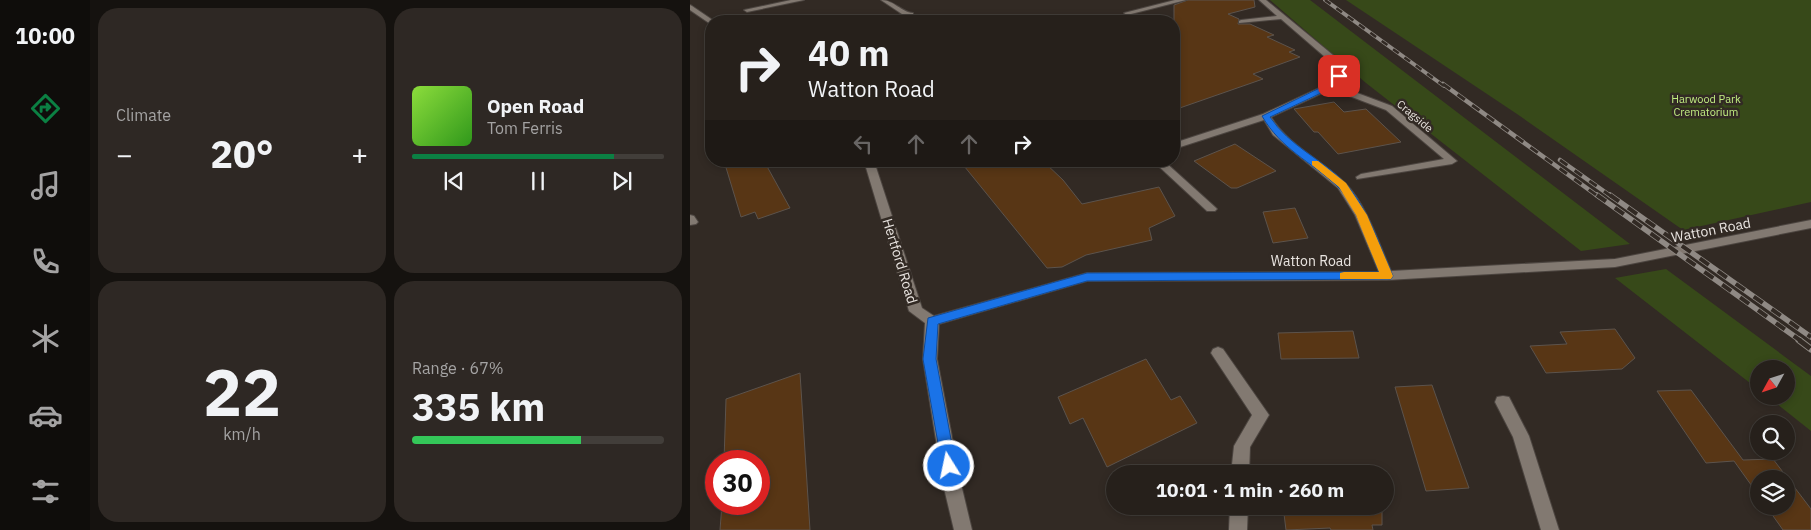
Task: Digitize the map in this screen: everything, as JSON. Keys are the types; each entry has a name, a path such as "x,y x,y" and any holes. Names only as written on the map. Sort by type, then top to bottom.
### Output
{"street":[{"path":"747,10 801,0"},
{"path":"884,0 910,14"},
{"path":"1127,13 1183,0"},
{"path":"1180,143 1191,138 1266,116 1331,86 1339,76 1336,62 1262,0"},
{"path":"691,8 705,18"},
{"path":"906,15 910,14"},
{"path":"1241,22 1282,17"},
{"name":"Cragside","path":"1331,86 1389,108 1452,161 1361,177"},
{"path":"1266,116 1276,133 1342,186 1361,215 1387,276"},
{"path":"1180,136 1191,138"},
{"name":"Hertford Road","path":"871,167 916,311 932,321"},
{"path":"1165,167 1211,209"},
{"name":"Watton Road","path":"932,321 1087,277 1387,276 1627,262 1811,224"},
{"path":"932,321 930,359 952,484 963,530"},
{"path":"1218,352 1261,415 1242,446 1241,465"},
{"path":"1503,402 1522,436 1550,530"},
{"path":"1238,530 1239,515"}],"green space":[{"path":"1270,0 1310,0 1630,244 1581,251 1366,83"},
{"name":"Harwood Park Crematorium","path":"1346,0 1811,0 1811,202 1683,230 1517,114"},
{"path":"1666,269 1789,360 1750,360 1750,383 1615,278"},
{"path":"1795,364 1811,376 1811,431 1795,418 1795,415 1791,415 1778,405 1795,405"}],"building":[{"path":"1188,0 1254,0 1255,7 1228,14 1239,19 1238,24 1250,24 1274,35 1267,37 1295,50 1289,52 1300,57 1253,74 1263,79 1180,108 1180,15 1174,15 1174,5"},
{"path":"1334,102 1344,112 1366,109 1401,142 1338,154 1318,132 1314,132 1294,109"},
{"path":"1235,144 1276,171 1237,188 1231,188 1194,161"},
{"path":"726,167 767,167 790,208 758,219 755,212 741,217"},
{"path":"965,167 1049,167 1063,180 1082,204 1159,187 1175,216 1149,228 1152,240 1086,255 1062,267 1047,268"},
{"path":"1295,208 1308,238 1273,243 1263,212"},
{"path":"1615,329 1635,358 1622,369 1546,373 1530,346 1567,344 1560,332"},
{"path":"1353,331 1359,358 1281,359 1278,333"},
{"path":"1146,359 1171,400 1180,396 1197,423 1111,465 1106,465 1083,418 1070,424 1058,397"},
{"path":"800,373 810,530 720,530 721,515 770,515 770,450 724,450 726,399"},
{"path":"1432,385 1469,488 1426,491 1395,387"},
{"path":"1691,390 1743,460 1774,460 1781,470 1750,470 1750,483 1734,461 1706,463 1657,391"},
{"path":"1795,488 1811,509 1811,530 1783,530 1772,515 1795,515"},
{"path":"1284,515 1382,515 1382,525 1372,525 1373,530 1331,530 1330,528 1286,530"}],"railway":[{"path":"1325,0 1444,86"},
{"path":"1443,84 1599,197"},
{"path":"1560,160 1612,197"},
{"path":"1597,195 1801,341"},
{"path":"1610,195 1811,337"},
{"path":"1799,340 1811,349"}],"slow traffic":[{"path":"1315,163 1342,186 1361,215 1387,276 1344,276"}],"route":[{"path":"949,466 930,359 932,321 1087,277 1387,276 1361,215 1342,186 1296,147 1276,133 1266,116 1331,86 1339,76"}]}
